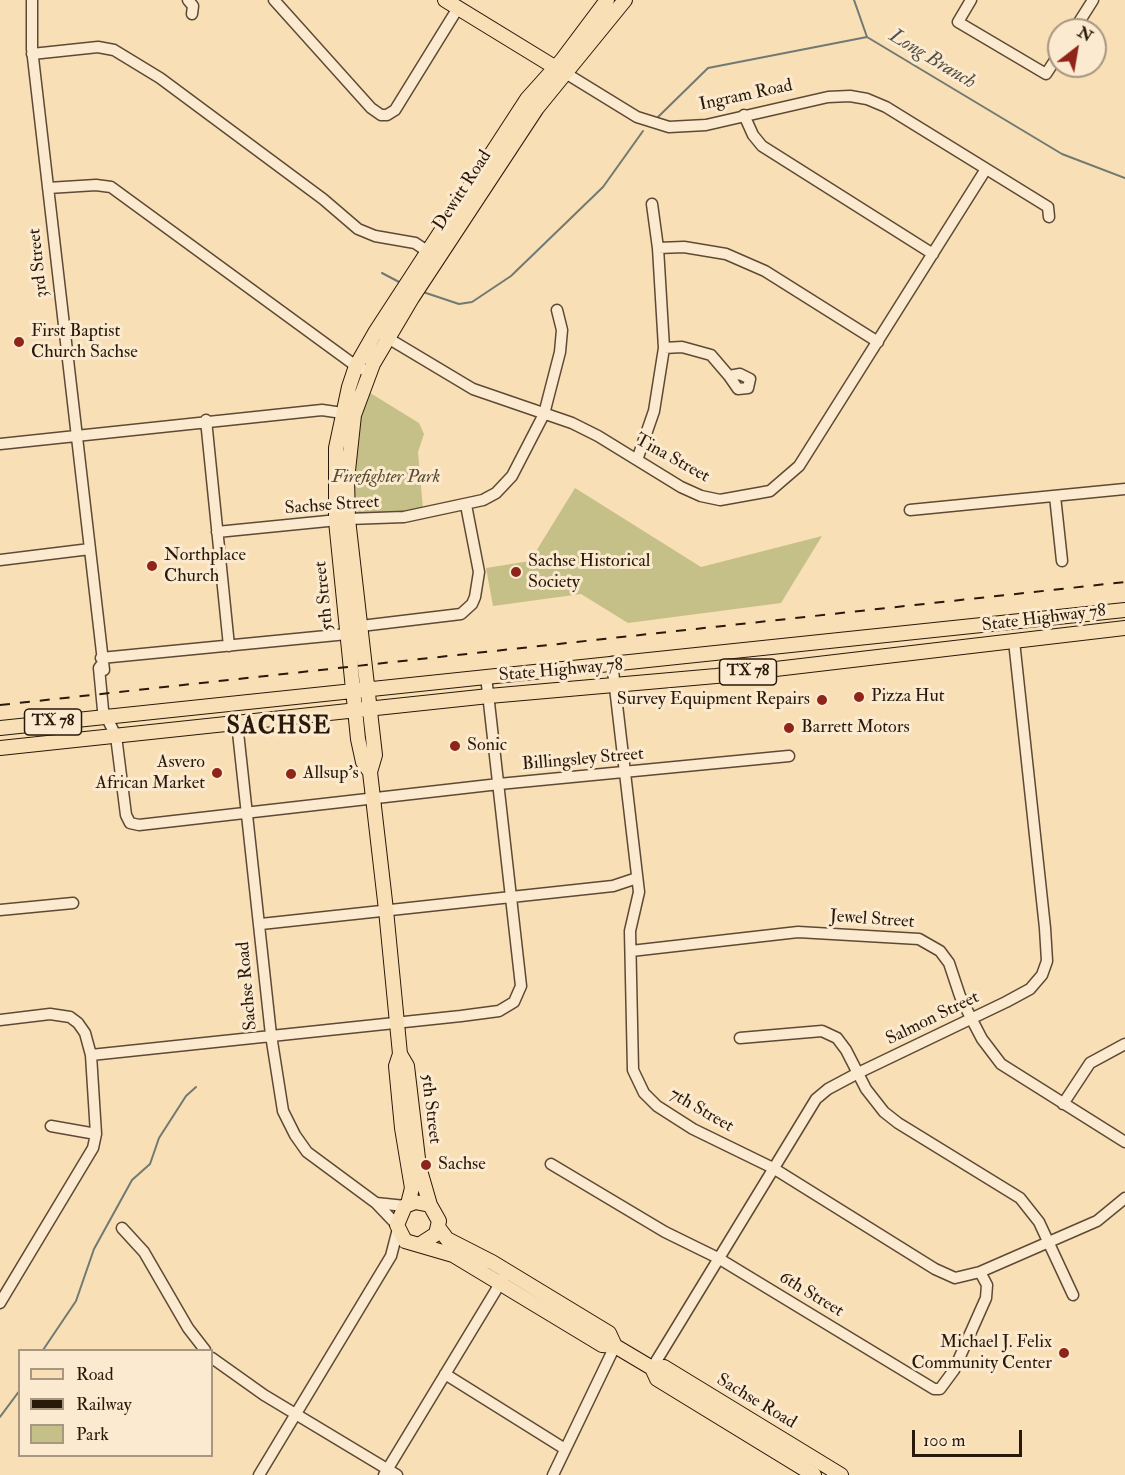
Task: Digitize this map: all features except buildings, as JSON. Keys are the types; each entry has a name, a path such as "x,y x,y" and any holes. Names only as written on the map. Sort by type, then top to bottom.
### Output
{"main road":[{"name":"Ingram Road","path":"445,0 561,71"},
{"name":"Dewitt Road","path":"561,71 608,0"},
{"name":"Dewitt Road","path":"348,414 356,366 381,334 423,271 427,251 540,95 625,0"},
{"name":"Dewitt Road","path":"423,271 440,260 540,95"},
{"path":"448,220 460,229"},
{"path":"427,251 440,260"},
{"name":"Dewitt Road","path":"348,414 369,372 381,334"},
{"name":"5th Street","path":"348,414 334,463 358,604 369,692 375,761 370,772"},
{"name":"5th Street","path":"342,520 344,605 353,693 363,762 370,772 397,1022 400,1054 396,1066 402,1128 412,1188 407,1205"},
{"path":"344,605 358,604"},
{"name":"State Highway 78","path":"0,728 107,715 369,692 612,662 1125,610"},
{"name":"State Highway 78","path":"0,748 489,696 716,676 1125,628"},
{"path":"714,653 716,676"},
{"path":"237,723 241,716 277,707 283,700"},
{"name":"5th Street","path":"400,1054 407,1066 419,1167 429,1205"},
{"path":"407,1205 429,1205 437,1214 438,1227 432,1239 416,1244 405,1240 398,1227 407,1205"},
{"name":"Sachse Road","path":"438,1227 447,1239 504,1277"},
{"name":"Sachse Road","path":"416,1244 453,1255 504,1277 609,1333 615,1346 652,1368 657,1379 814,1475"},
{"name":"Sachse Road","path":"652,1368 664,1367 823,1471 841,1475"}],"street":[{"name":"3rd Street","path":"32,0 32,54 90,549 101,661 99,668 103,710 116,736 126,815 130,823"},
{"path":"188,0 193,6 192,14"},
{"path":"274,0 363,99 381,115 395,110 458,8"},
{"path":"971,0 958,22 1046,74 1047,72"},
{"path":"1082,18 1093,0"},
{"path":"32,54 98,47 114,50 160,78 323,199 358,229 375,236 414,243 427,251"},
{"name":"Ingram Road","path":"561,71 637,117 653,123 683,128 828,97 850,96 867,99 886,106 1048,207 1049,217"},
{"path":"744,116 753,135 774,154 933,254"},
{"name":"Tina Street","path":"381,334 473,389 598,436 681,487 701,496 720,500 770,491 799,466 986,169"},
{"path":"48,188 96,185 111,188 356,366 369,372"},
{"path":"637,460 654,411 664,348 658,248 652,204"},
{"path":"658,248 684,247 726,254 765,271 878,342"},
{"name":"Sachse Street","path":"218,532 342,520 404,518 466,505 496,493 512,476 544,414 560,352 562,330 557,310"},
{"path":"664,348 682,347 711,355 729,376"},
{"path":"0,444 206,420 322,410 348,414"},
{"path":"206,420 229,646"},
{"path":"910,510 1125,489"},
{"path":"1054,496 1062,561"},
{"path":"101,661 347,634 361,626 461,614 472,604 479,572 466,505"},
{"path":"0,560 90,549"},
{"name":"Salmon Street","path":"652,1368 816,1099 828,1089 858,1073 1030,989 1042,975 1047,961 1014,641"},
{"name":"7th Street","path":"612,662 639,892 630,931 633,1070 644,1093 657,1106 693,1129 773,1168 935,1269 955,1278 980,1272 1098,1221 1125,1198"},
{"path":"90,1055 499,1011 514,1002 520,986 486,676"},
{"name":"Sachse Road","path":"237,723 261,924 271,1035 283,1111 295,1136 315,1159 376,1203 398,1227"},
{"name":"Billingsley Street","path":"130,823 139,825 499,784 789,756"},
{"path":"261,924 613,886 637,878"},
{"path":"0,910 73,903"},
{"name":"Jewel Street","path":"631,951 798,932 919,939 940,951 949,963 960,996 971,1018 982,1039 1001,1064 1125,1142"},
{"path":"0,1020 50,1014 70,1017 85,1033 90,1055 96,1134 93,1148 1,1299"},
{"path":"740,1038 822,1031 837,1038 866,1089 884,1112 898,1123 1020,1198 1039,1222 1072,1295"},
{"path":"1063,1104 1090,1063 1125,1044"},
{"path":"51,1126 96,1134"},
{"name":"6th Street","path":"551,1164 665,1232 718,1258 934,1389 940,1389 954,1370 986,1298 987,1285 980,1272"},
{"name":"Sachse Road","path":"376,1203 407,1205"},
{"path":"259,1475 391,1256 398,1227"},
{"path":"122,1228 144,1252 188,1328 204,1349"},
{"path":"391,1256 416,1244"},
{"path":"213,1359 390,1473 445,1374 504,1277"},
{"path":"553,1475 615,1346"},
{"path":"445,1374 565,1449"}],"green space":[{"name":"Firefighter Park","path":"367,391 419,423 424,434 418,452 423,509 404,514 352,514 357,421"},
{"path":"575,488 701,567 822,536 781,603 628,623 581,594 493,606 486,568 530,561"}],"waterway":[{"path":"854,0 867,37"},
{"name":"Long Branch","path":"658,117 708,68 867,37 1062,154 1125,178"},
{"path":"423,292 459,304 472,302 511,276 603,187 643,131"},
{"path":"382,273 401,283"},
{"path":"44,1349 76,1301 94,1249 132,1180 150,1164 159,1138 186,1096 196,1087"},
{"path":"0,1417 18,1393"}],"railway":[{"path":"0,705 1125,582"}],"place":[{"name":"First Baptist Church Sachse","path":"19,342"},
{"name":"Northplace Church","path":"152,566"},
{"name":"Sachse Historical Society","path":"516,572"},
{"name":"Pizza Hut","path":"859,697"},
{"name":"Survey Equipment Repairs","path":"822,700"},
{"name":"Barrett Motors","path":"789,728"},
{"name":"Sonic","path":"455,746"},
{"name":"Asvero African Market","path":"217,773"},
{"name":"Allsup's","path":"291,774"},
{"name":"Sachse","path":"426,1165"},
{"name":"Michael J. Felix Community Center","path":"1064,1353"}],"district":[{"name":"SACHSE","path":"279,728"}]}
